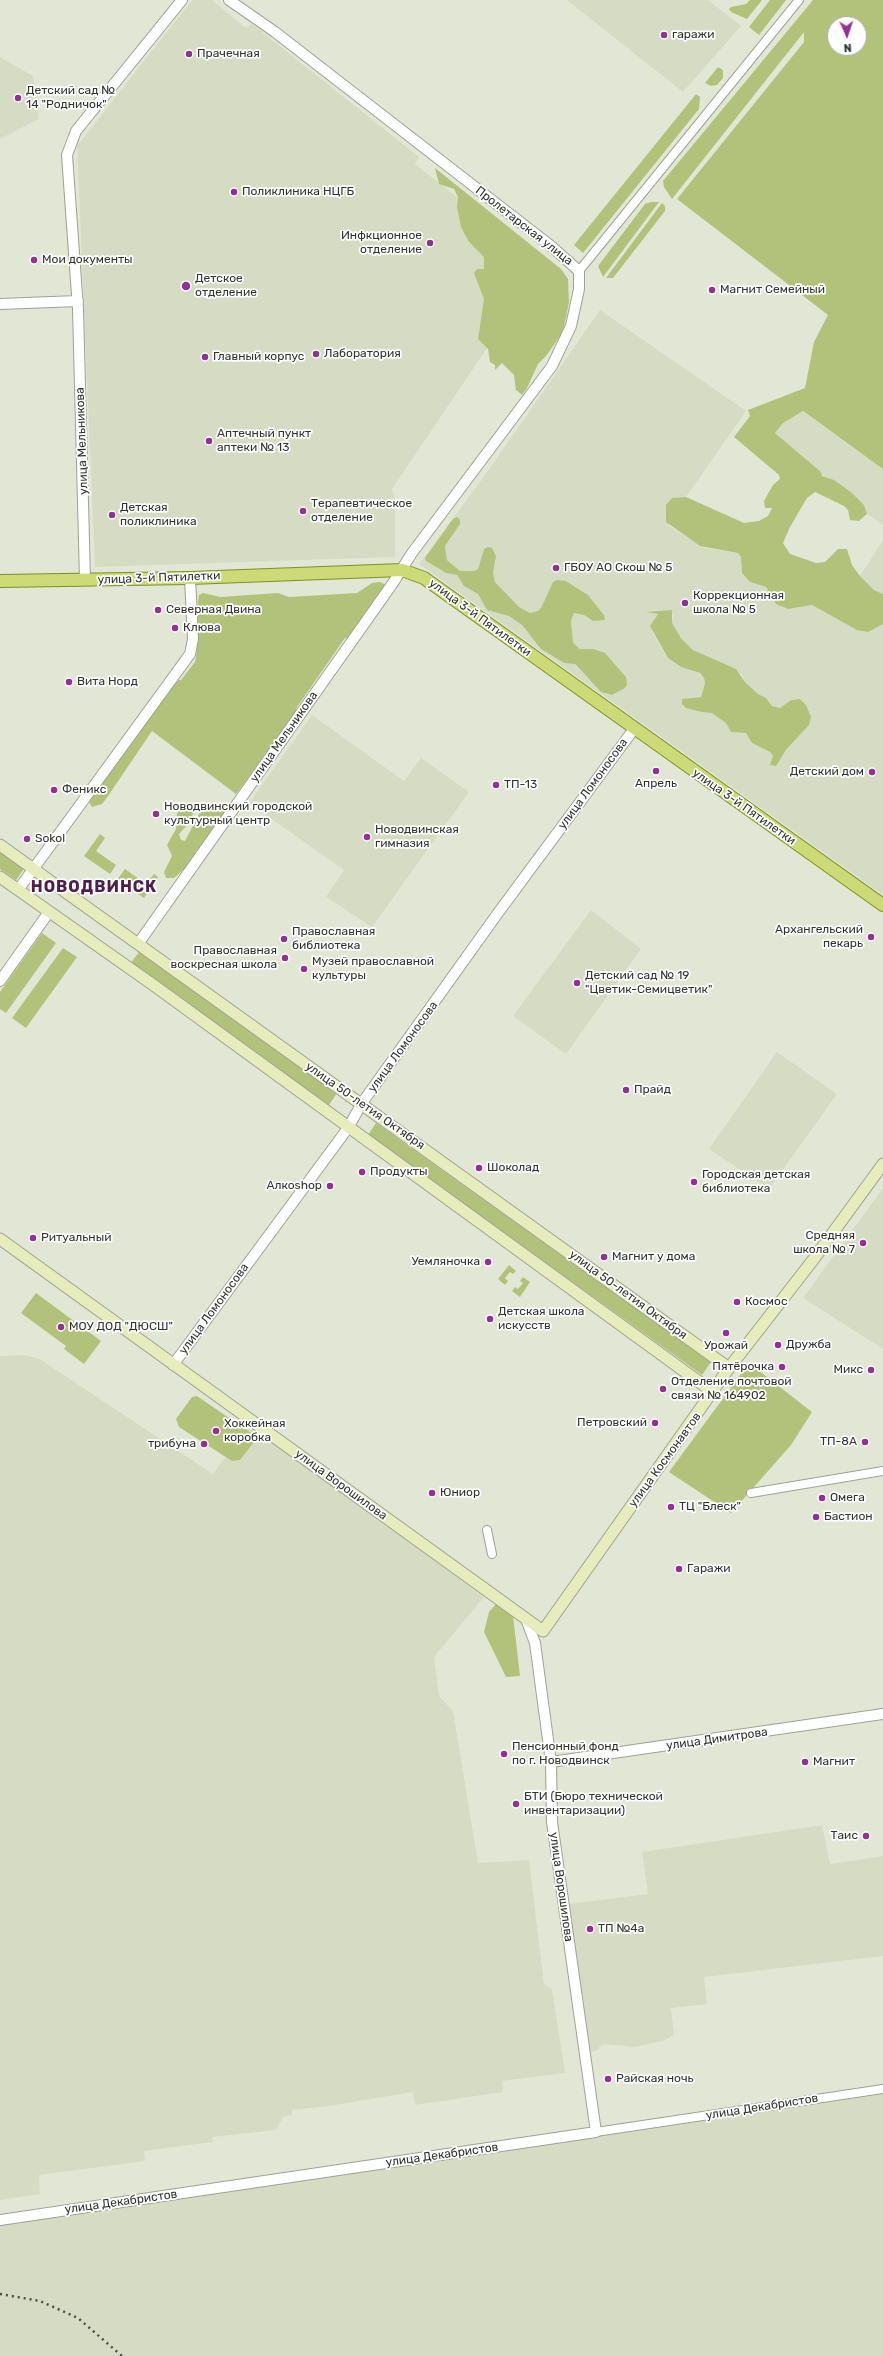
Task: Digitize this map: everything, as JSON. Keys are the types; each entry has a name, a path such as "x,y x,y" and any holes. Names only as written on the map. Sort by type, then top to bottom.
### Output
{"main road":[{"name":"улица 3-й Пятилетки","path":"0,581 190,578 402,570 424,578 883,905"},
{"name":"улица 50-летия Октября","path":"0,845 362,1103 729,1368"},
{"path":"0,877 152,984 713,1392"},
{"name":"улица Космонавтов","path":"543,1631 729,1368 813,1260 883,1164"},
{"name":"улица Ворошилова","path":"0,1239 543,1631"}],"street":[{"name":"улица Мельникова","path":"85,580 78,301 67,155 76,131 182,0"},
{"name":"Пролетарская улица","path":"230,0 294,47 551,246 579,271 799,0"},
{"name":"улица Мельникова","path":"138,944 402,570 412,553 552,366 571,326 578,298 579,271"},
{"path":"0,304 78,301"},
{"path":"18,890 190,654 193,639 190,578"},
{"name":"улица Ломоносова","path":"173,1365 348,1128 362,1103 634,729"},
{"path":"0,981 49,912"},
{"path":"751,1493 883,1471"},
{"path":"487,1530 492,1554"},
{"name":"улица Ворошилова","path":"526,1619 534,1643 551,1762 552,1822 596,2132"},
{"name":"улица Космонавтов","path":"534,1643 543,1631"},
{"name":"улица Димитрова","path":"551,1762 883,1714"},
{"name":"улица Декабристов","path":"0,2220 883,2089"}],"shaded area":[{"path":"192,0 212,0 246,28 252,24 419,157 415,164 543,265 392,489 395,499 395,557 95,567 77,146"},
{"path":"567,0 708,0 741,26 683,92"},
{"name":"Детский сад № 14 \"Родничок\"","path":"0,57 33,76 39,119 0,139"},
{"name":"Коррекционная школа № 5","path":"600,310 746,411 686,497 672,498 669,526 704,548 738,553 741,557 742,573 750,582 766,587 776,604 788,609 812,605 853,627 868,632 883,624 883,895 419,564 485,475","holes":["460,524 445,545 447,560 460,571 474,571 478,569 484,549 496,560 493,573 495,582 519,607 530,613 538,611 541,608 553,582 557,580 566,581 588,595 604,615 588,619 584,615 574,613 571,621 573,643 580,649 593,649 614,662 619,670 616,693 608,695 601,692 574,664 557,659 541,649 522,625 510,616 487,610 478,594 464,586 457,575 446,573 426,561","667,611 673,614 672,623 679,635 693,650 742,674 745,682 758,694 769,701 772,706 780,708 791,700 800,699 809,725 783,754 773,761 773,756 770,752 752,743 746,733 731,732 721,718 712,713 697,710 687,698 701,697 705,683 704,678 696,671 681,667 665,654 652,631 655,618 658,614 649,613"]},
{"path":"802,411 883,469 883,525 867,514 775,433 783,423"},
{"path":"883,540 883,594 874,590 860,576"},
{"name":"Новодвинская гимназия","path":"312,715 404,781 421,758 469,792 372,927 326,897 344,870 249,803"},
{"name":"Детский сад № 19 \"Цветик-Семицветик\"","path":"591,910 641,949 566,1054 513,1016"},
{"path":"777,1052 837,1094 769,1189 709,1149"},
{"name":"Средняя школа № 7","path":"883,1188 883,1349 803,1298"},
{"path":"23,1355 38,1358 213,1474 249,1424 484,1597 434,1657 439,1696 453,1711 478,1863 529,1860 544,1984 552,1989 565,2073 502,2081 503,2092 415,2105 413,2092 329,2106 292,2110 292,2115 283,2117 276,2130 212,2137 213,2142 144,2151 145,2161 39,2175 40,2194 0,2200 0,1356"},
{"path":"822,1825 830,1864 883,1856 883,1956 704,1977 707,2004 671,2008 674,2035 663,2041 634,2047 605,2044 599,2047 598,2050 590,2052 569,1904 648,1894 642,1852"},
{"path":"883,2090 883,2356 0,2356 0,2225"}],"green space":[{"path":"750,0 762,0 747,19 731,12 729,9 731,7 746,4"},
{"path":"770,0 786,0 759,35 749,27"},
{"path":"813,0 883,0 883,469 803,411 783,423 775,433 821,472 822,476 834,480 852,493 864,505 867,514 859,521 850,520 848,510 844,506 815,492 807,498 790,527 783,543 790,554 816,563 825,562 838,549 847,549 852,565 860,576 874,590 883,594 883,624 868,632 857,630 812,605 788,609 776,604 766,587 750,582 742,573 741,557 738,553 700,546 666,522 666,505 672,498 686,497 744,523 759,521 768,516 772,508 765,508 764,501 773,485 780,479 779,475 734,437 750,416 748,410 805,388 814,342 828,315 677,199 804,42 804,32 672,199 664,187 663,181"},
{"path":"718,67 723,70 723,78 717,85 711,86 705,83"},
{"path":"696,94 700,97 699,109 583,253 574,245"},
{"path":"435,168 561,269 568,279 569,302 563,332 546,356 538,364 527,388 522,395 516,390 514,375 502,363 495,370 495,365 490,362 488,349 478,339 484,299 474,273 477,269 484,269 484,257 469,242 461,227 457,207 458,197 454,189 439,184"},
{"path":"659,202 603,277 598,266 645,204"},
{"path":"662,203 665,206 665,211 613,278 606,278"},
{"path":"457,517 460,520 460,524 445,546 447,560 460,571 474,571 478,569 484,549 488,547 492,548 496,556 493,573 495,582 519,607 530,613 538,611 541,608 553,582 557,580 566,581 588,595 604,615 605,620 593,621 584,615 574,613 571,621 573,643 580,649 593,649 605,653 626,677 627,685 625,688 612,695 601,692 575,664 564,663 541,649 522,625 509,616 487,610 478,594 464,586 457,575 446,573 426,561 425,558 453,519"},
{"path":"380,582 384,584 385,588 350,637 345,638 297,707 295,714 236,794 152,731 102,804 92,807 89,802 104,776 117,763 166,693 179,680 181,680 195,662 197,651 195,650 196,615 199,595 203,593 220,597 278,593 289,597 357,593 372,583"},
{"path":"672,610 672,623 681,638 693,650 736,669 745,682 758,694 766,698 772,706 780,708 791,700 800,699 806,705 811,717 809,725 786,750 776,766 770,765 773,756 770,752 752,743 746,733 731,732 726,723 712,713 686,708 682,704 682,699 701,697 705,683 704,678 700,673 681,667 668,658 650,626 658,614 646,612"},
{"path":"212,802 223,808 225,814 205,843 195,852 195,859 174,878 166,878 164,872 172,856 167,845 176,829 177,813 188,805 195,809 189,823 179,834 181,840 185,841 200,812"},
{"path":"100,834 105,838 96,851 116,865 110,874 84,856"},
{"path":"0,851 24,869 16,880 0,869"},
{"path":"125,869 146,884 154,874 158,877 144,898 117,880"},
{"path":"42,933 56,943 6,1013 0,1009 0,992"},
{"path":"63,948 77,957 26,1028 12,1018"},
{"path":"139,952 337,1093 329,1105 130,964"},
{"path":"376,1123 711,1362 702,1375 368,1135"},
{"path":"509,1265 516,1271 513,1274 510,1272 505,1278 508,1281 505,1285 498,1279"},
{"path":"523,1277 530,1282 520,1297 512,1291 515,1287 518,1289 523,1283 520,1281"},
{"name":"МОУ ДОД \"ДЮСШ\"","path":"36,1293 101,1341 84,1364 64,1349 66,1346 21,1313"},
{"path":"749,1363 812,1412 791,1445 731,1513 669,1472"},
{"name":"Хоккейная коробка","path":"197,1396 254,1435 254,1442 240,1460 232,1461 179,1427 176,1419 192,1397"},
{"path":"496,1604 513,1616 520,1676 506,1677 484,1632 489,1612"}],"railway":[{"path":"0,2294 40,2301 78,2318 122,2356"}],"place":[{"name":"гаражи","path":"664,35"},
{"name":"Прачечная","path":"189,54"},
{"name":"Детский сад № 14 \"Родничок\"","path":"18,98"},
{"name":"Поликлиника НЦГБ","path":"234,192"},
{"name":"Инфкционное отделение","path":"430,243"},
{"name":"Мои документы","path":"34,260"},
{"name":"Детское отделение","path":"186,286"},
{"name":"Магнит Семейный","path":"712,290"},
{"name":"Лаборатория","path":"316,354"},
{"name":"Главный корпус","path":"205,357"},
{"name":"Аптечный пункт аптеки № 13","path":"209,441"},
{"name":"Терапевтическое отделение","path":"303,511"},
{"name":"Детская поликлиника","path":"112,515"},
{"name":"ГБОУ АО Скош № 5","path":"556,568"},
{"name":"Коррекционная школа № 5","path":"685,603"},
{"name":"Северная Двина","path":"158,610"},
{"name":"Клюва","path":"175,628"},
{"name":"Вита Норд","path":"69,682"},
{"name":"Апрель","path":"656,771"},
{"name":"Детский дом","path":"872,772"},
{"name":"ТП-13","path":"496,785"},
{"name":"Феникс","path":"54,790"},
{"name":"Новодвинский городской культурный центр","path":"156,814"},
{"name":"Новодвинская гимназия","path":"367,837"},
{"name":"Sokol","path":"27,839"},
{"name":"Архангельский пекарь","path":"871,937"},
{"name":"Православная библиотека","path":"284,939"},
{"name":"Православная воскресная школа","path":"285,958"},
{"name":"Музей православной культуры","path":"304,969"},
{"name":"Детский сад № 19 \"Цветик-Семицветик\"","path":"577,983"},
{"name":"Прайд","path":"626,1090"},
{"name":"Шоколад","path":"479,1168"},
{"name":"Продукты","path":"362,1172"},
{"name":"Городская детская библиотека","path":"694,1182"},
{"name":"Алкоshop","path":"330,1186"},
{"name":"Ритуальный","path":"33,1238"},
{"name":"Средняя школа № 7","path":"863,1243"},
{"name":"Магнит у дома","path":"604,1257"},
{"name":"Уемляночка","path":"488,1262"},
{"name":"Космос","path":"737,1302"},
{"name":"Детская школа искусств","path":"490,1319"},
{"name":"МОУ ДОД \"ДЮСШ\"","path":"61,1327"},
{"name":"Урожай","path":"726,1333"},
{"name":"Дружба","path":"778,1345"},
{"name":"Пятёрочка","path":"782,1367"},
{"name":"Микс","path":"871,1370"},
{"name":"Отделение почтовой связи № 164902","path":"663,1389"},
{"name":"Петровский","path":"655,1423"},
{"name":"Хоккейная коробка","path":"216,1431"},
{"name":"ТП-8А","path":"865,1442"},
{"name":"трибуна","path":"204,1444"},
{"name":"Юниор","path":"432,1493"},
{"name":"Омега","path":"822,1498"},
{"name":"ТЦ \"Блеск\"","path":"671,1507"},
{"name":"Бастион","path":"816,1517"},
{"name":"Гаражи","path":"679,1569"},
{"name":"Пенсионный фонд по г. Новодвинск","path":"504,1754"},
{"name":"Магнит","path":"805,1762"},
{"name":"БТИ (Бюро технической инвентаризации)","path":"516,1804"},
{"name":"Таис","path":"866,1836"},
{"name":"ТП №4а","path":"590,1929"},
{"name":"Райская ночь","path":"608,2079"}],"district":[{"name":"НОВОДВИНСК","path":"94,887"}]}
